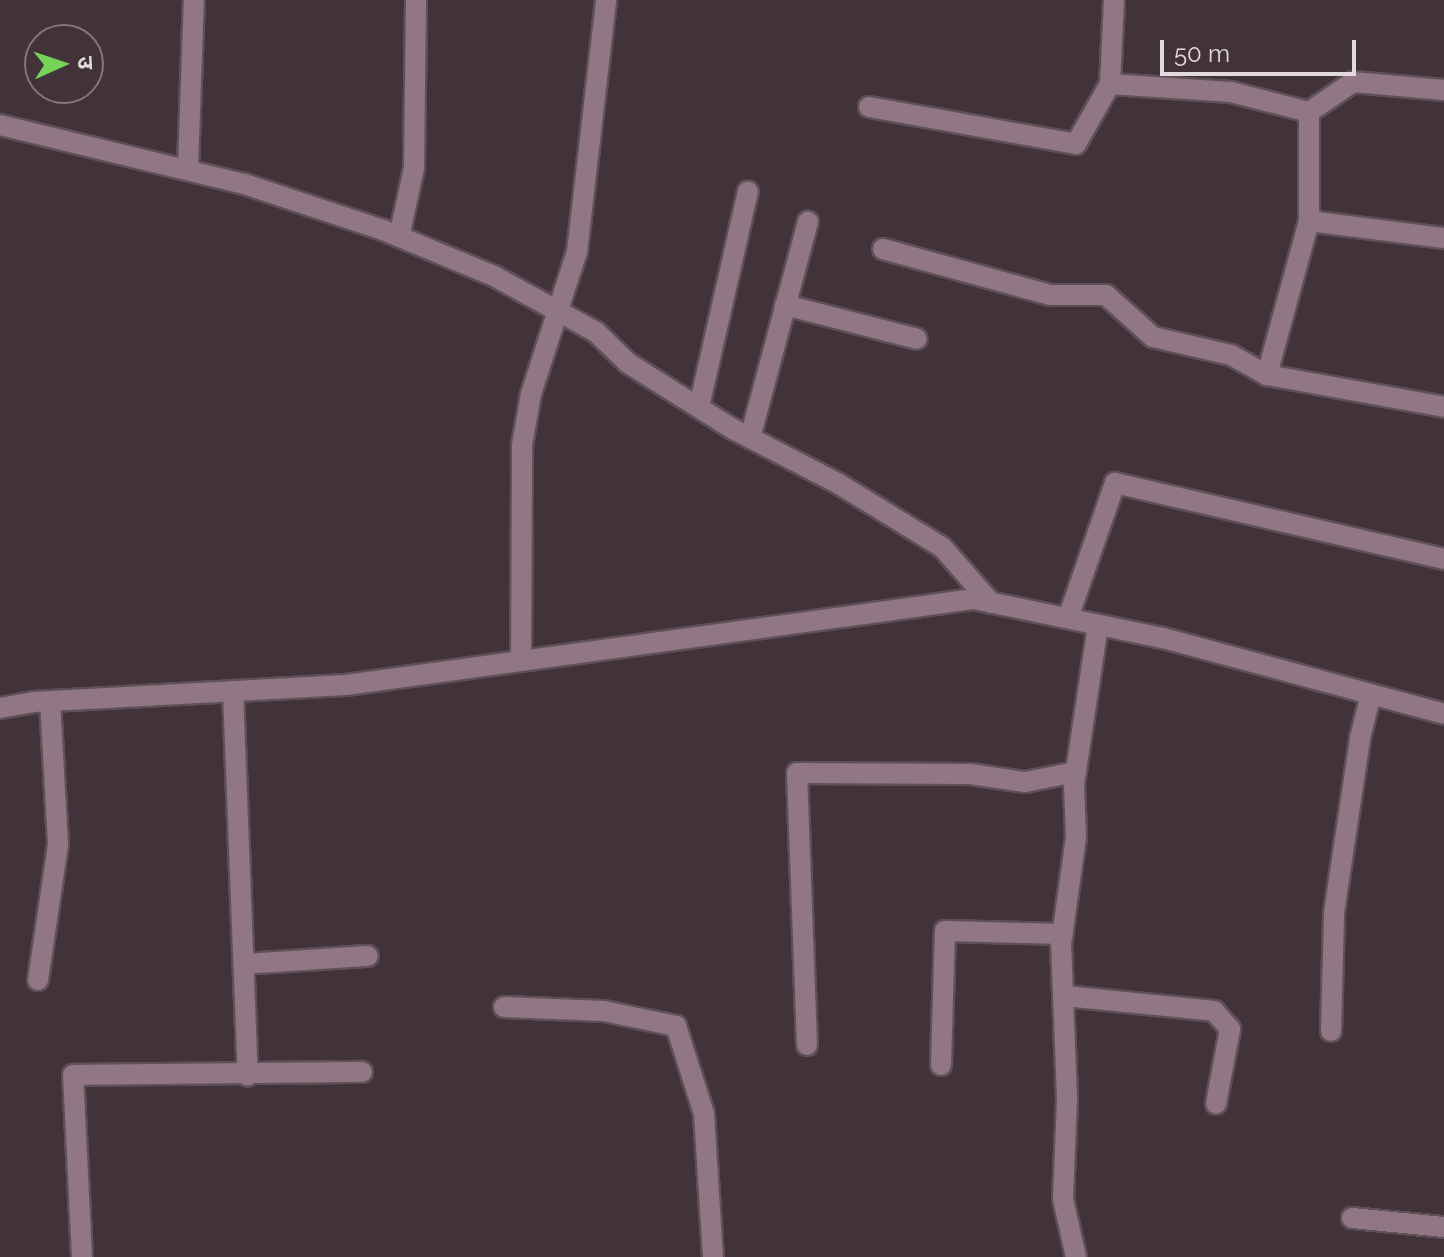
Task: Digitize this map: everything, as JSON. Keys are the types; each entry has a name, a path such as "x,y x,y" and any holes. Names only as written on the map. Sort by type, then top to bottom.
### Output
{"street":[{"path":"188,168 194,0"},
{"path":"399,237 414,168 420,19 416,0"},
{"path":"521,661 522,445 531,394 577,252 606,0"},
{"path":"869,107 1076,144 1110,84 1114,0"},
{"path":"1110,84 1231,92 1309,112 1353,82 1444,90"},
{"path":"1267,375 1309,221 1309,112"},
{"path":"0,125 188,168 399,237 494,276 596,332 628,363 750,438 942,547 991,603"},
{"path":"699,407 748,191"},
{"path":"1309,221 1444,238"},
{"path":"750,438 808,222"},
{"path":"883,249 1050,295 1106,295 1153,337 1231,355 1267,375 1444,407"},
{"path":"785,305 841,324 917,339"},
{"path":"1068,618 1115,483 1444,559"},
{"path":"0,708 50,701 346,685 974,599 1098,625 1444,714"},
{"path":"1076,1257 1063,1199 1063,934 1076,837 1076,772 1098,625"},
{"path":"233,691 248,1076"},
{"path":"1331,1031 1334,913 1360,738 1371,694"},
{"path":"38,980 58,844 50,701"},
{"path":"807,1045 797,773 970,774 1025,782 1076,772"},
{"path":"941,1065 945,931 1063,934"},
{"path":"244,964 368,956"},
{"path":"1065,996 1214,1011 1230,1029 1216,1104"},
{"path":"504,1007 604,1011 676,1026 704,1114 713,1257"},
{"path":"82,1257 73,1075 248,1076 362,1072"},
{"path":"1352,1218 1444,1227"}]}
